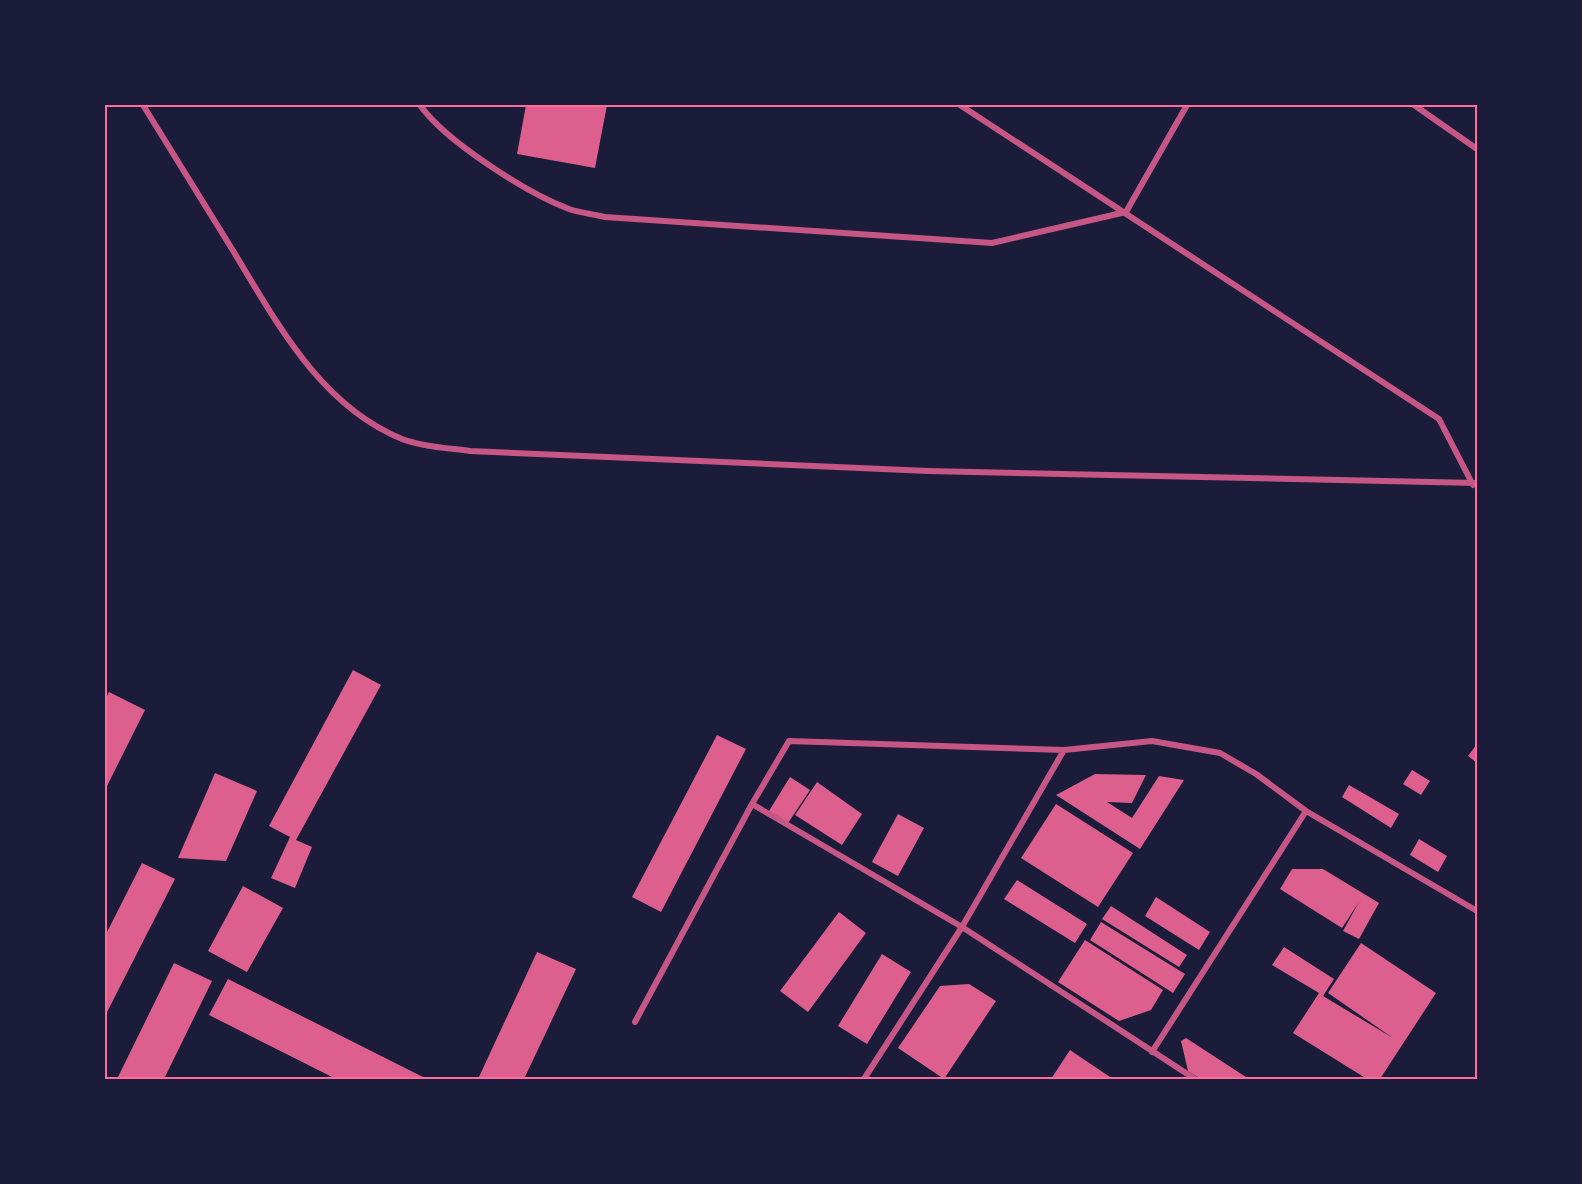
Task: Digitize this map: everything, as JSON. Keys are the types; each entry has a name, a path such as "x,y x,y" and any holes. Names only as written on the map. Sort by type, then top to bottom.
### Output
{"street":[{"path":"143,105 277,323 310,369 335,396 372,423 403,439 470,451 917,471 1475,484"},
{"path":"420,105 431,120 481,160 569,209 605,217 992,243 1126,212 1187,105"},
{"path":"960,105 1438,419 1475,484"},
{"path":"1414,105 1477,149"},
{"path":"635,1022 752,804 789,741 1064,750 1152,741 1220,753 1256,774 1306,811 1477,911"},
{"path":"864,1079 962,927 1064,750"},
{"path":"752,804 962,927 1195,1079"},
{"path":"1152,1052 1306,811"}],"building":[{"path":"526,105 607,105 595,168 517,154"},
{"path":"353,670 381,685 296,840 312,847 295,888 271,878 290,837 269,826"},
{"path":"109,692 145,710 105,790 105,700"},
{"path":"717,735 746,749 661,912 632,897"},
{"path":"1477,744 1477,763 1468,756"},
{"path":"1412,770 1430,781 1421,795 1403,784"},
{"path":"215,773 257,791 226,861 178,858"},
{"path":"1095,774 1146,775 1132,803 1107,802 1132,818 1159,776 1184,780 1140,849 1056,795"},
{"path":"790,777 810,790 788,823 769,811"},
{"path":"817,782 862,814 842,845 795,815"},
{"path":"1349,785 1399,814 1391,828 1342,797"},
{"path":"1056,804 1133,853 1098,907 1021,858"},
{"path":"898,814 924,828 898,876 872,862"},
{"path":"1419,839 1447,856 1438,872 1410,855"},
{"path":"142,863 175,879 105,1016 105,936"},
{"path":"1292,869 1323,869 1379,903 1359,939 1343,931 1359,902 1342,928 1280,889"},
{"path":"1017,880 1087,924 1075,943 1004,899"},
{"path":"243,886 283,908 247,972 208,951"},
{"path":"1156,897 1210,932 1199,950 1145,916"},
{"path":"1111,906 1187,955 1179,967 1102,919"},
{"path":"839,912 866,933 808,1012 780,991"},
{"path":"1101,922 1185,974 1173,993 1090,940"},
{"path":"1085,940 1163,990 1151,1010 1119,1021 1058,982"},
{"path":"1361,943 1436,993 1380,1079 1367,1079 1293,1033 1319,993 1272,965 1284,947 1334,979 1323,996 1393,1038 1328,993"},
{"path":"537,952 576,969 524,1079 478,1079"},
{"path":"882,954 911,972 867,1044 838,1026"},
{"path":"174,963 212,981 164,1079 117,1079"},
{"path":"228,979 427,1079 336,1079 209,1015"},
{"path":"969,984 996,1001 944,1079 898,1048 940,986"},
{"path":"1186,1038 1249,1079 1201,1079 1188,1071 1181,1041"},
{"path":"1070,1050 1110,1077 1108,1079 1051,1079"}]}
